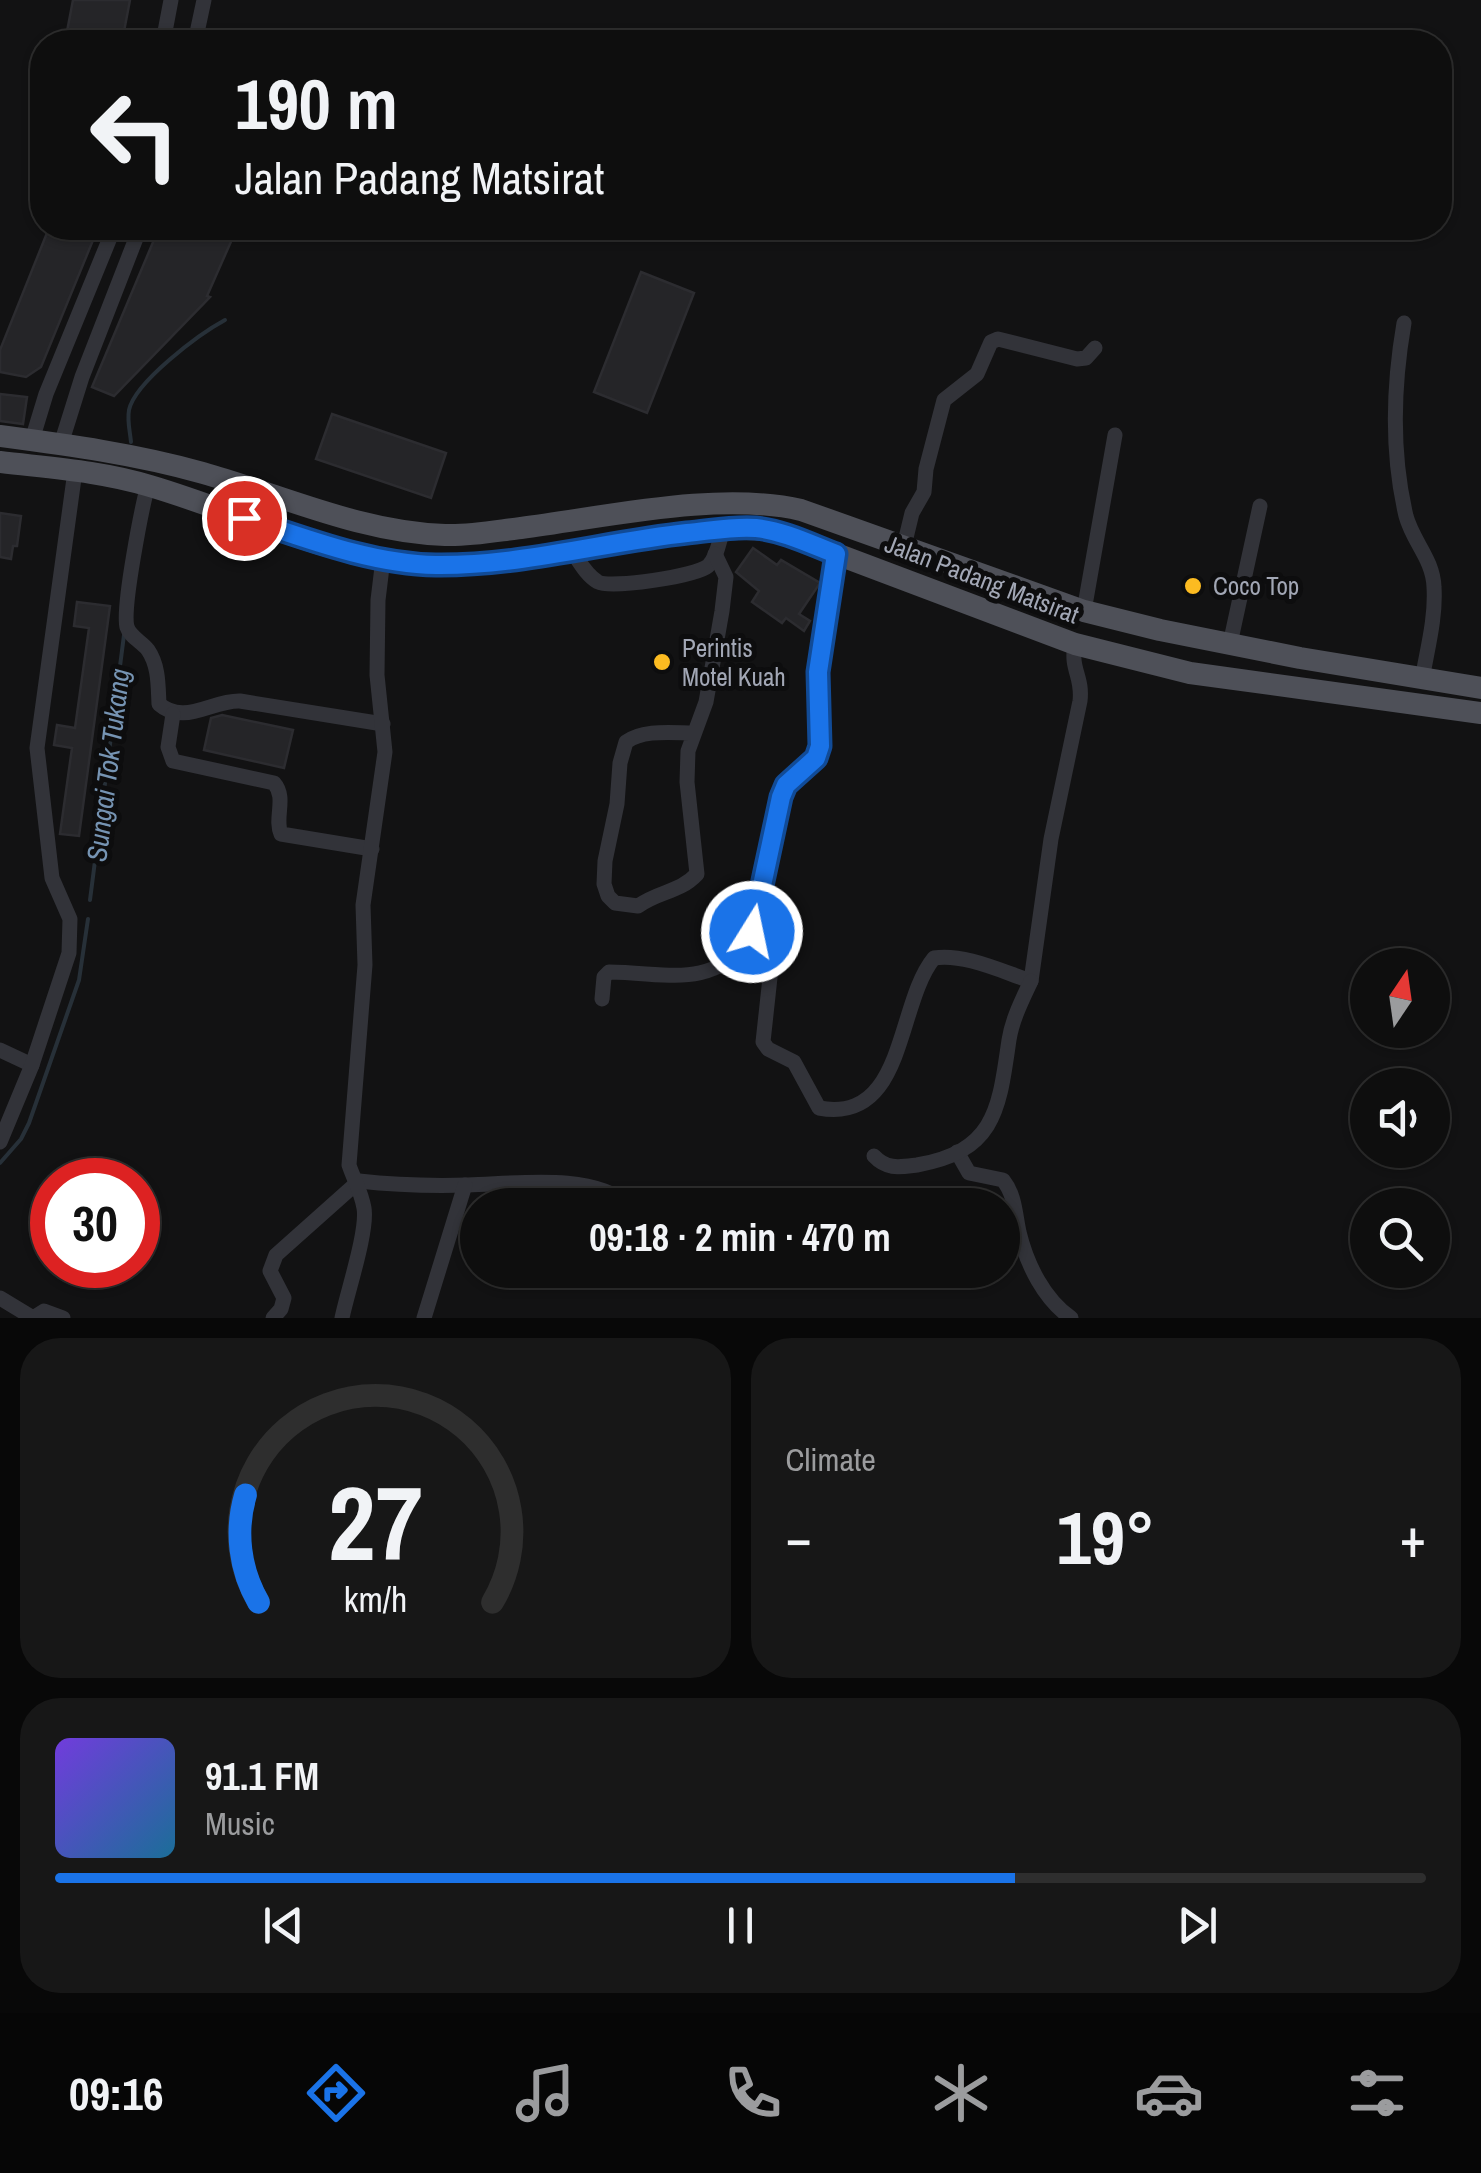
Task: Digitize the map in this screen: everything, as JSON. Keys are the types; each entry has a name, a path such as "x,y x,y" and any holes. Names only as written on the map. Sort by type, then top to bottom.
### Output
{"main road":[{"name":"Jalan Padang Matsirat","path":"0,436 120,452 399,532 470,534 744,502 801,510 1084,611 1230,644 1481,688"},
{"name":"Jalan Padang Matsirat","path":"0,462 75,470 148,485 308,540 383,558 435,565 468,564 741,527 778,532 1075,644 1190,673 1481,713"},
{"path":"1075,644 1084,611"}],"street":[{"path":"165,30 171,0"},
{"path":"198,30 204,0"},
{"path":"32,440 46,394 109,240"},
{"path":"61,444 82,377 135,240"},
{"path":"1404,323 1393,406 1398,459 1408,522 1429,560 1434,591 1422,680"},
{"path":"904,546 912,513 924,492 926,468 944,400 977,374 991,342 1008,341 1077,360 1086,358 1095,348"},
{"path":"1084,611 1115,436"},
{"path":"0,1142 64,973 70,939 70,920 52,878 38,748 75,470"},
{"path":"148,485 138,528 127,627 150,653 158,673 159,704 173,714 240,701 383,724"},
{"path":"1230,644 1260,506"},
{"path":"572,550 597,582 610,585 689,575 705,568 715,554 723,530"},
{"path":"694,733 634,736 626,742 605,862 604,884 608,896 616,902 638,906 661,892 686,886 697,874 686,782 688,752 706,702 726,577 715,554"},
{"path":"755,941 752,926 781,797 786,785 816,758 820,746 818,672 836,554"},
{"path":"342,1318 364,1216 359,1181 352,1174 349,1152 365,965 363,905 385,752 377,674 383,558"},
{"path":"874,1156 886,1166 900,1168 935,1162 957,1152 991,1124 996,1115 1012,1024 1031,982 1051,839 1080,701 1082,686 1072,664 1075,644"},
{"path":"173,714 168,747 174,761 274,783 281,796 281,834 372,849"},
{"path":"602,999 604,977 609,972 700,974 732,962 755,941 772,944 764,1046 794,1062 818,1108 836,1111 858,1104 880,1086 934,958 978,964 1031,982"},
{"path":"0,1050 32,1064"},
{"path":"957,1152 969,1173 1004,1180 1012,1191 1020,1238 1040,1286 1054,1306 1072,1318"},
{"path":"273,1318 284,1298 270,1271 276,1255 359,1181 571,1184 592,1188"},
{"path":"424,1318 465,1185"},
{"path":"0,1298 32,1318 44,1311 63,1318"}],"building":[{"path":"73,0 130,0 124,30 67,30"},
{"path":"44,240 93,240 41,367 26,377 0,372 0,350"},
{"path":"154,240 232,240 207,296 210,297 114,396 92,387"},
{"path":"641,272 694,293 647,413 594,392"},
{"path":"0,394 27,397 23,424 0,421"},
{"path":"332,414 446,453 431,498 316,459"},
{"path":"0,513 21,516 11,559 0,557"},
{"path":"753,548 777,565 781,560 820,583 799,614 810,621 804,631 786,618 782,623 752,602 759,591 736,572"},
{"path":"77,602 110,606 79,836 60,834 72,748 54,745 57,725 75,728 89,628 74,626"},
{"path":"222,715 293,730 284,768 204,750 211,718"}],"waterway":[{"name":"Sungai Tok Tukang","path":"131,442 129,410 143,386 185,347 225,320"},
{"name":"Sungai Tok Tukang","path":"90,900 124,635"},
{"name":"Sungai Tok Tukang","path":"0,1163 29,1123 79,980 88,919"}],"place":[{"name":"Coco Top","path":"1193,586"},
{"name":"Perintis Motel Kuah","path":"662,662"}],"route":[{"path":"244,518 308,540 383,558 435,565 492,562 654,536 741,527 778,532 836,554 818,672 820,746 816,758 786,785 781,797 752,932"}]}
